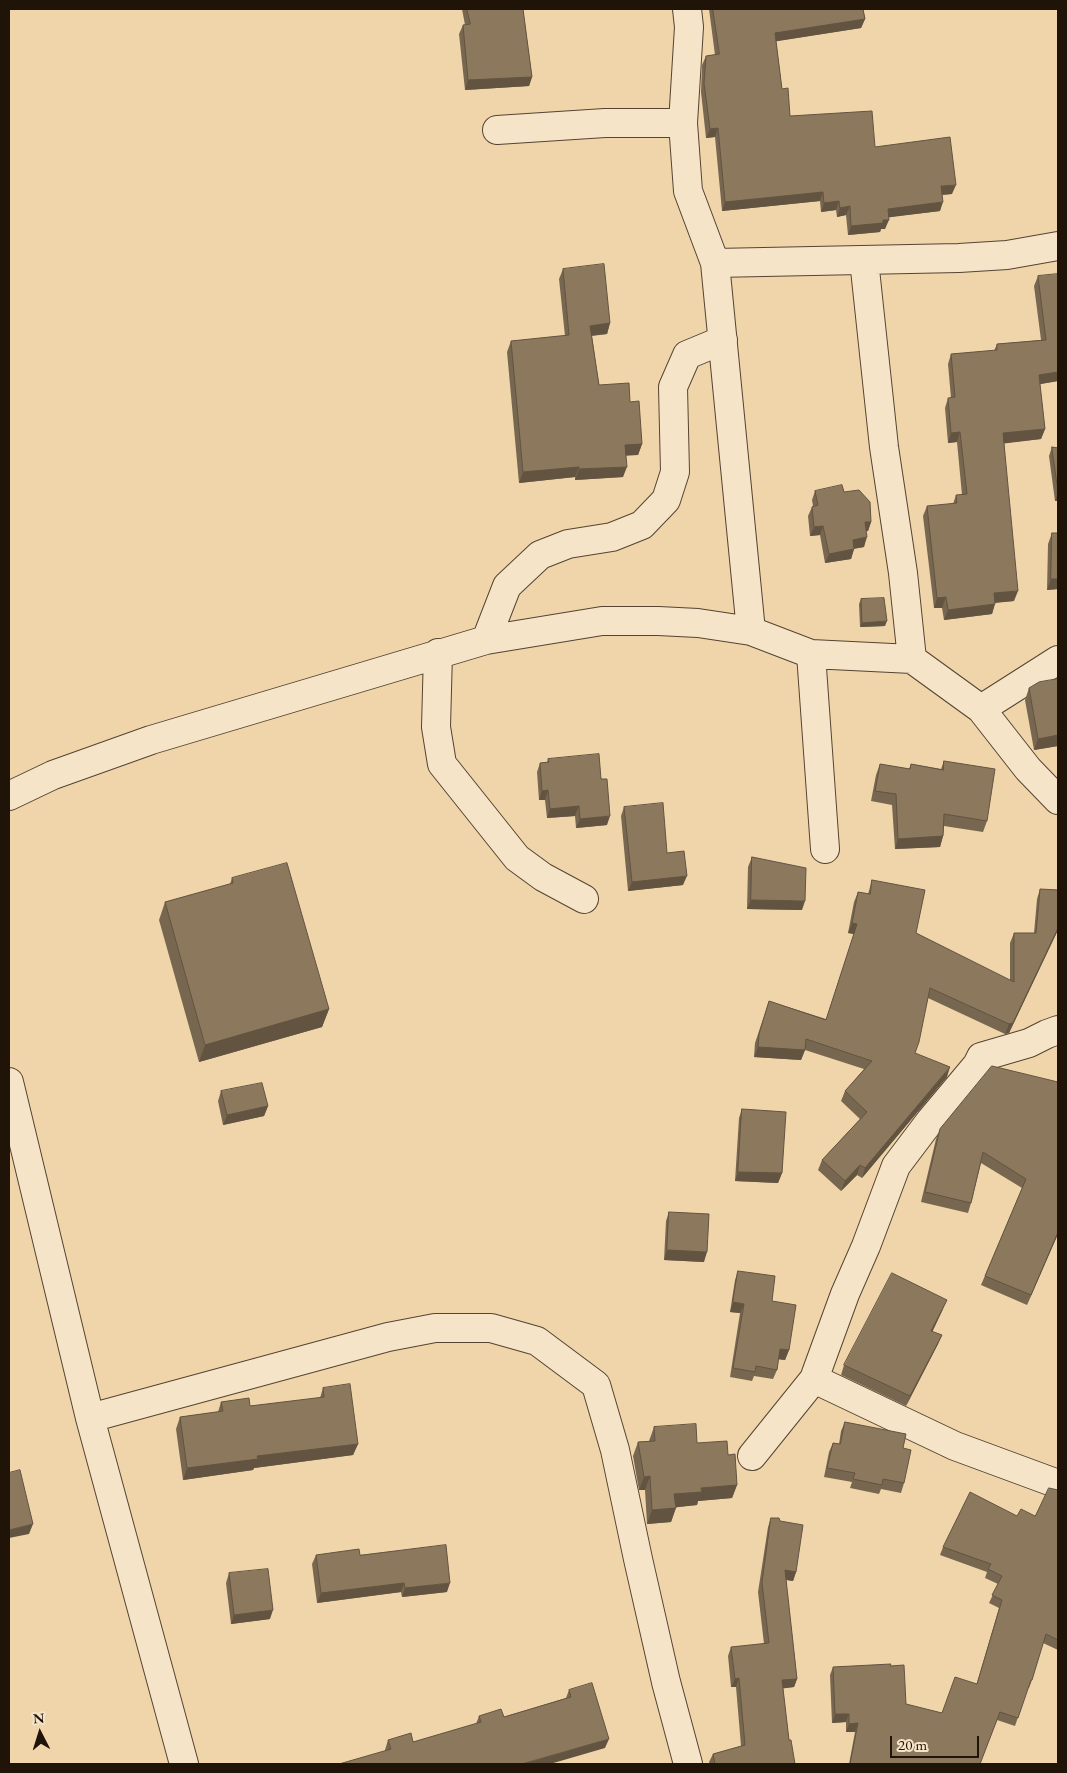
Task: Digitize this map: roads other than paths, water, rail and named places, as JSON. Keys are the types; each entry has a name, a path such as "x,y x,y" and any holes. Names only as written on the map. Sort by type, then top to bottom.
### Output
{"street":[{"path":"688,9 689,27 683,122 688,191 716,263 751,631"},
{"path":"497,130 683,122"},
{"path":"716,263 1007,255 1058,246"},
{"path":"864,260 884,448 903,573 912,659"},
{"path":"486,640 507,586 540,555 568,544 612,538 642,524 666,500 675,472 673,387 687,355 723,340"},
{"path":"9,796 53,774 151,740 486,640 602,621 658,621 698,622 751,631 811,654 912,659 981,709 1028,769 1058,800"},
{"path":"438,653 436,727 442,764 517,858 543,877 584,899"},
{"path":"811,654 824,849"},
{"path":"981,709 1058,660"},
{"path":"752,1456 814,1379 845,1294 866,1246 896,1166 981,1058 1058,1030"},
{"path":"9,1082 90,1418 184,1764"},
{"path":"90,1418 388,1337 435,1328 491,1328 537,1341 596,1385 615,1450 664,1673 688,1764"},
{"path":"814,1379 955,1446 1058,1484"}]}
